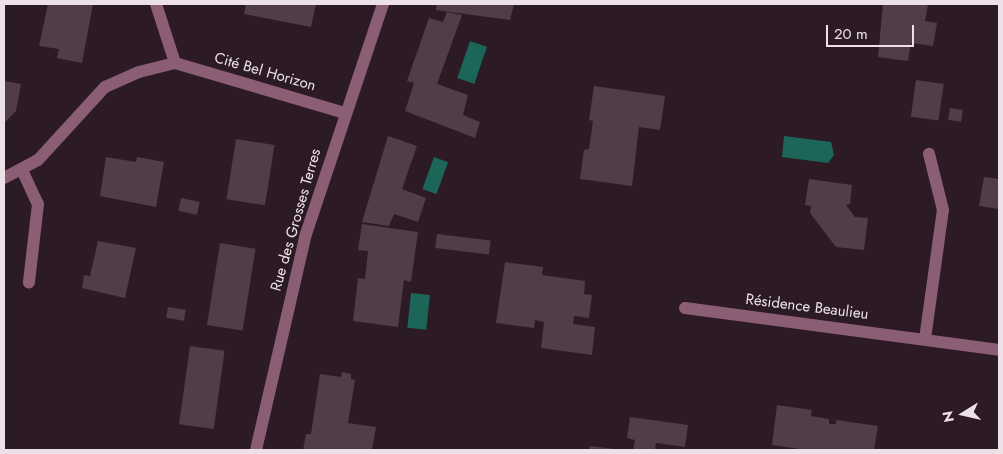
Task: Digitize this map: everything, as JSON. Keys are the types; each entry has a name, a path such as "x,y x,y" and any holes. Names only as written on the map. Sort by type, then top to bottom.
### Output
{"street":[{"path":"4,178 38,160 104,87 140,72 175,63 156,4"},
{"name":"Rue des Grosses Terres","path":"256,450 306,234 345,112 383,4"},
{"name":"Cité Bel Horizon","path":"175,63 345,112"},
{"path":"925,339 943,210 929,154"},
{"path":"22,170 38,204 30,282"},
{"name":"Résidence Beaulieu","path":"685,308 999,350"}],"shaded area":[{"path":"470,41 487,47 474,84 457,78"},
{"path":"784,136 831,142 834,155 828,163 782,157"},
{"path":"434,157 448,162 436,194 422,189"},
{"path":"411,293 430,295 426,330 407,328"}],"building":[{"path":"48,4 93,4 82,63 57,58 59,49 39,46"},
{"path":"246,4 316,4 311,27 244,14"},
{"path":"437,4 514,4 510,20 436,10"},
{"path":"883,4 928,4 925,21 937,23 933,46 911,43 908,61 878,57"},
{"path":"447,12 462,15 437,84 468,95 463,115 480,122 475,138 405,111 414,83 407,81 429,18 443,22"},
{"path":"916,80 944,84 939,121 911,117"},
{"path":"4,81 21,84 16,111 4,123"},
{"path":"594,86 665,96 660,130 639,127 632,186 580,179 584,150 589,149 593,121 589,120"},
{"path":"950,108 963,110 961,122 948,120"},
{"path":"388,136 417,146 402,189 426,198 418,222 394,214 389,226 362,222"},
{"path":"236,139 275,145 265,205 226,199"},
{"path":"106,157 136,162 137,157 164,162 156,207 100,196"},
{"path":"984,177 999,179 999,209 979,206"},
{"path":"809,179 852,185 850,204 846,205 855,217 868,218 864,250 836,247 810,213 811,206 805,205"},
{"path":"181,198 200,202 197,215 178,211"},
{"path":"362,224 418,232 411,282 404,280 398,327 353,321 358,278 365,279 368,251 358,250"},
{"path":"437,234 491,241 489,254 435,248"},
{"path":"98,241 136,248 125,298 82,288 84,275 90,276"},
{"path":"220,243 256,249 243,331 207,325"},
{"path":"505,262 543,267 542,275 585,281 584,294 592,295 589,318 574,316 573,324 595,327 592,355 541,348 544,322 535,320 534,328 496,323"},
{"path":"168,307 186,310 184,321 166,318"},
{"path":"190,346 225,351 214,429 179,424"},
{"path":"342,372 351,374 351,379 355,380 348,423 376,427 372,450 303,450 306,434 311,434 320,374 341,377"},
{"path":"777,405 812,410 811,416 829,419 829,424 836,424 836,420 878,426 874,450 806,450 772,445"},
{"path":"630,417 688,425 685,447 656,443 655,450 633,450 635,440 627,438"},
{"path":"590,446 614,449 614,450 589,450"}]}
